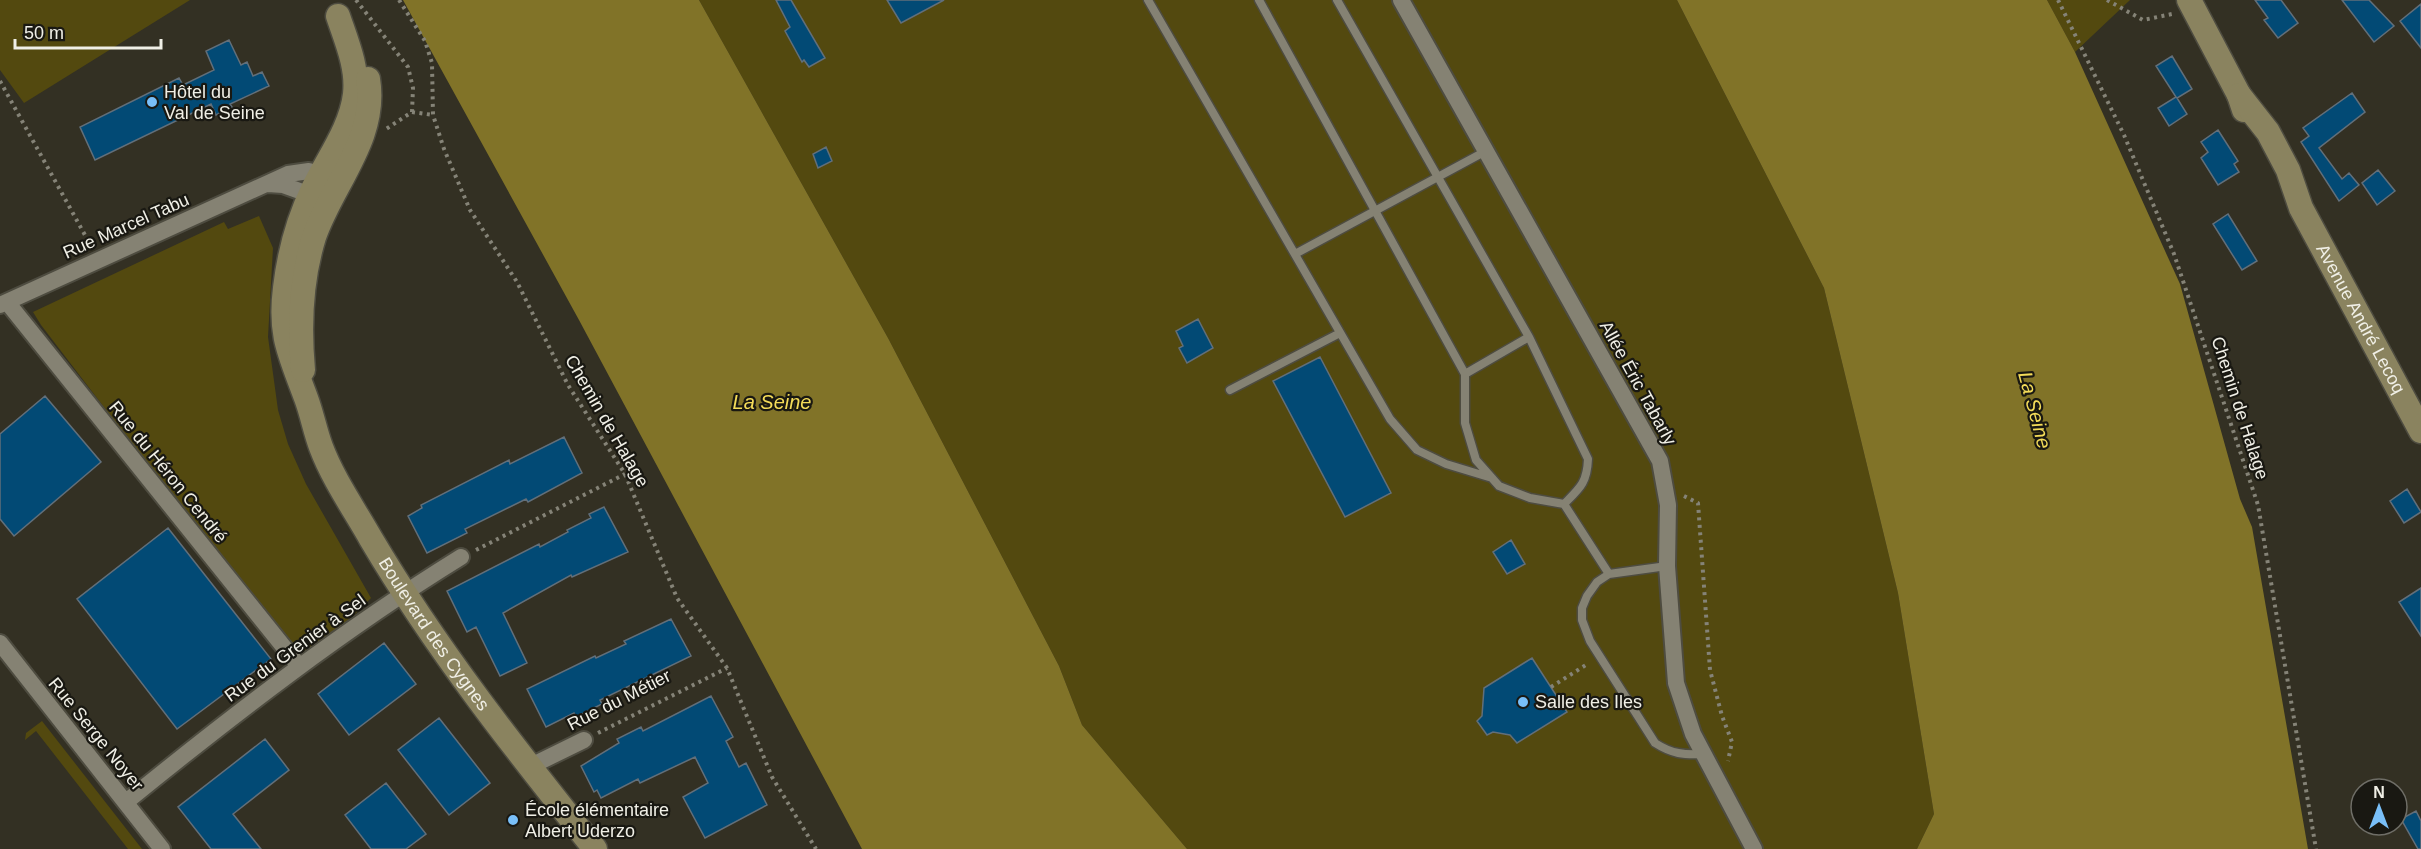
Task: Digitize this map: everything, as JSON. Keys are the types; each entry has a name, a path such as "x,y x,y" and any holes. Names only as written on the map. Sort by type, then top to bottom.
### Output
{"main road":[{"name":"Avenue André Lecoq","path":"2196,3 2239,95 2268,132 2288,170 2301,208 2421,431"},
{"name":"Boulevard des Cygnes","path":"332,8 360,51 370,98 364,131 299,225 288,266 283,310 284,339 321,448 404,593 442,651 529,767 595,849"},
{"name":"Boulevard des Cygnes","path":"306,399 301,323 306,270 325,189"}],"street":[{"name":"Allée Éric Tabarly","path":"1401,0 1660,461 1668,505 1667,566 1676,683 1693,734 1754,849"},
{"name":"Rue Marcel Tabu","path":"4,303 296,171 309,171 325,189"},
{"path":"271,184 291,201 299,225"},
{"name":"Rue du Héron Cendré","path":"4,303 299,666"},
{"name":"Rue du Grenier à Sel","path":"126,802 299,666 404,593 461,557"},
{"name":"Rue Serge Noyer","path":"0,643 162,849"},
{"name":"Rue du Métier","path":"529,767 584,740"}],"lane":[{"path":"1148,0 1390,419 1417,450 1446,464 1492,478"},
{"path":"1259,0 1465,374 1465,423 1476,460 1499,486 1530,498 1564,504 1609,574"},
{"path":"1337,0 1529,337 1588,459 1587,474 1582,487 1564,504"},
{"path":"1295,254 1486,151"},
{"path":"1230,390 1340,333"},
{"path":"1465,374 1529,337"},
{"path":"1667,566 1609,574 1597,582 1587,596 1582,608 1582,620 1590,641 1655,744 1680,755 1703,754"}],"path":[{"name":"Chemin de Halage","path":"399,0 425,41 432,63 433,115 444,149 470,210 517,282 568,385 625,474 677,598 727,668 772,777 816,849"},
{"name":"Chemin de Halage","path":"2058,0 2124,135 2174,254 2258,505 2316,849"},
{"path":"2107,0 2143,20 2196,3"},
{"path":"0,81 98,260"},
{"path":"412,112 433,115"},
{"path":"461,557 625,474"},
{"path":"1665,485 1698,503 1710,670 1722,716 1732,742 1726,770"},
{"path":"1551,687 1599,656"},
{"name":"Rue du Métier","path":"584,740 727,668"}],"shaded area":[{"path":"0,0 190,0 24,103 0,70"},
{"path":"699,0 1677,0 1824,288 1898,593 1934,814 1917,849 1187,849 1082,725 1059,666 888,338"},
{"path":"2047,0 2130,0 2075,52"},
{"path":"259,216 273,248 268,337 278,410 288,444 306,484 371,598 352,617 297,659 33,312 224,222 228,229"},
{"path":"42,721 142,849 128,849 36,731 25,740 26,733"}],"water":[{"name":"La Seine","path":"403,0 699,0 888,338 1059,666 1082,725 1187,849 862,849 579,320"},
{"path":"1677,0 2047,0 2075,52 2180,284 2240,499 2252,527 2308,849 1917,849 1934,814 1898,593 1824,288"}],"building":[{"path":"776,0 791,0 825,58 809,67 804,60 802,62 785,31 790,27"},
{"path":"887,0 944,0 901,23"},
{"path":"2255,0 2281,0 2298,23 2278,38 2264,20 2268,18"},
{"path":"2342,0 2369,0 2394,26 2374,42"},
{"path":"2421,4 2421,48 2400,21"},
{"path":"229,40 241,65 247,62 253,76 262,72 269,86 230,104 232,107 216,115 211,104 95,160 80,127 179,78 183,85 214,70 206,51"},
{"path":"2172,56 2192,89 2177,98 2187,114 2169,126 2158,108 2176,97 2156,66"},
{"path":"2352,93 2365,112 2319,148 2342,179 2349,173 2359,185 2339,201 2301,142 2309,136 2303,128"},
{"path":"2218,130 2238,161 2234,164 2239,172 2218,185 2201,158 2208,152 2201,142"},
{"path":"826,147 832,161 818,168 813,154"},
{"path":"2378,170 2395,191 2377,205 2362,183"},
{"path":"2228,214 2257,261 2242,270 2213,224"},
{"path":"1198,319 1213,348 1187,363 1179,348 1183,346 1176,331"},
{"path":"1320,357 1391,493 1345,517 1273,381"},
{"path":"45,396 101,462 14,536 0,519 0,434"},
{"path":"564,437 582,473 528,502 526,499 465,529 467,533 427,553 408,516 422,508 421,505 509,460 510,464"},
{"path":"2407,489 2421,512 2404,523 2390,501"},
{"path":"604,507 628,552 572,577 571,575 503,613 527,663 500,676 476,627 467,632 447,591 539,544 540,547 591,518 589,514"},
{"path":"168,528 271,659 177,729 77,599"},
{"path":"1511,540 1525,564 1507,574 1493,552"},
{"path":"2421,588 2421,636 2399,602"},
{"path":"671,619 691,656 600,700 602,704 576,717 574,713 546,727 527,689 595,656 596,658 626,644 624,641"},
{"path":"384,643 416,684 349,735 318,694"},
{"name":"Salle des Iles","path":"1532,658 1567,712 1517,743 1510,735 1493,732 1487,735 1477,721 1482,716 1484,688"},
{"path":"711,696 733,737 726,741 739,767 746,763 767,805 705,838 683,797 708,783 695,757 640,783 638,779 601,798 597,790 594,792 581,766 619,743 617,739 641,727 643,731"},
{"path":"439,718 490,783 449,815 398,750"},
{"path":"265,739 289,770 233,814 261,849 211,849 178,807"},
{"path":"386,783 426,834 406,849 371,849 345,815"},
{"path":"2416,811 2421,821 2421,849 2418,849 2409,833 2409,815"}],"place":[{"name":"Hôtel du Val de Seine","path":"152,102"},
{"name":"Salle des Iles","path":"1523,702"},
{"name":"École élémentaire Albert Uderzo","path":"513,820"}]}
